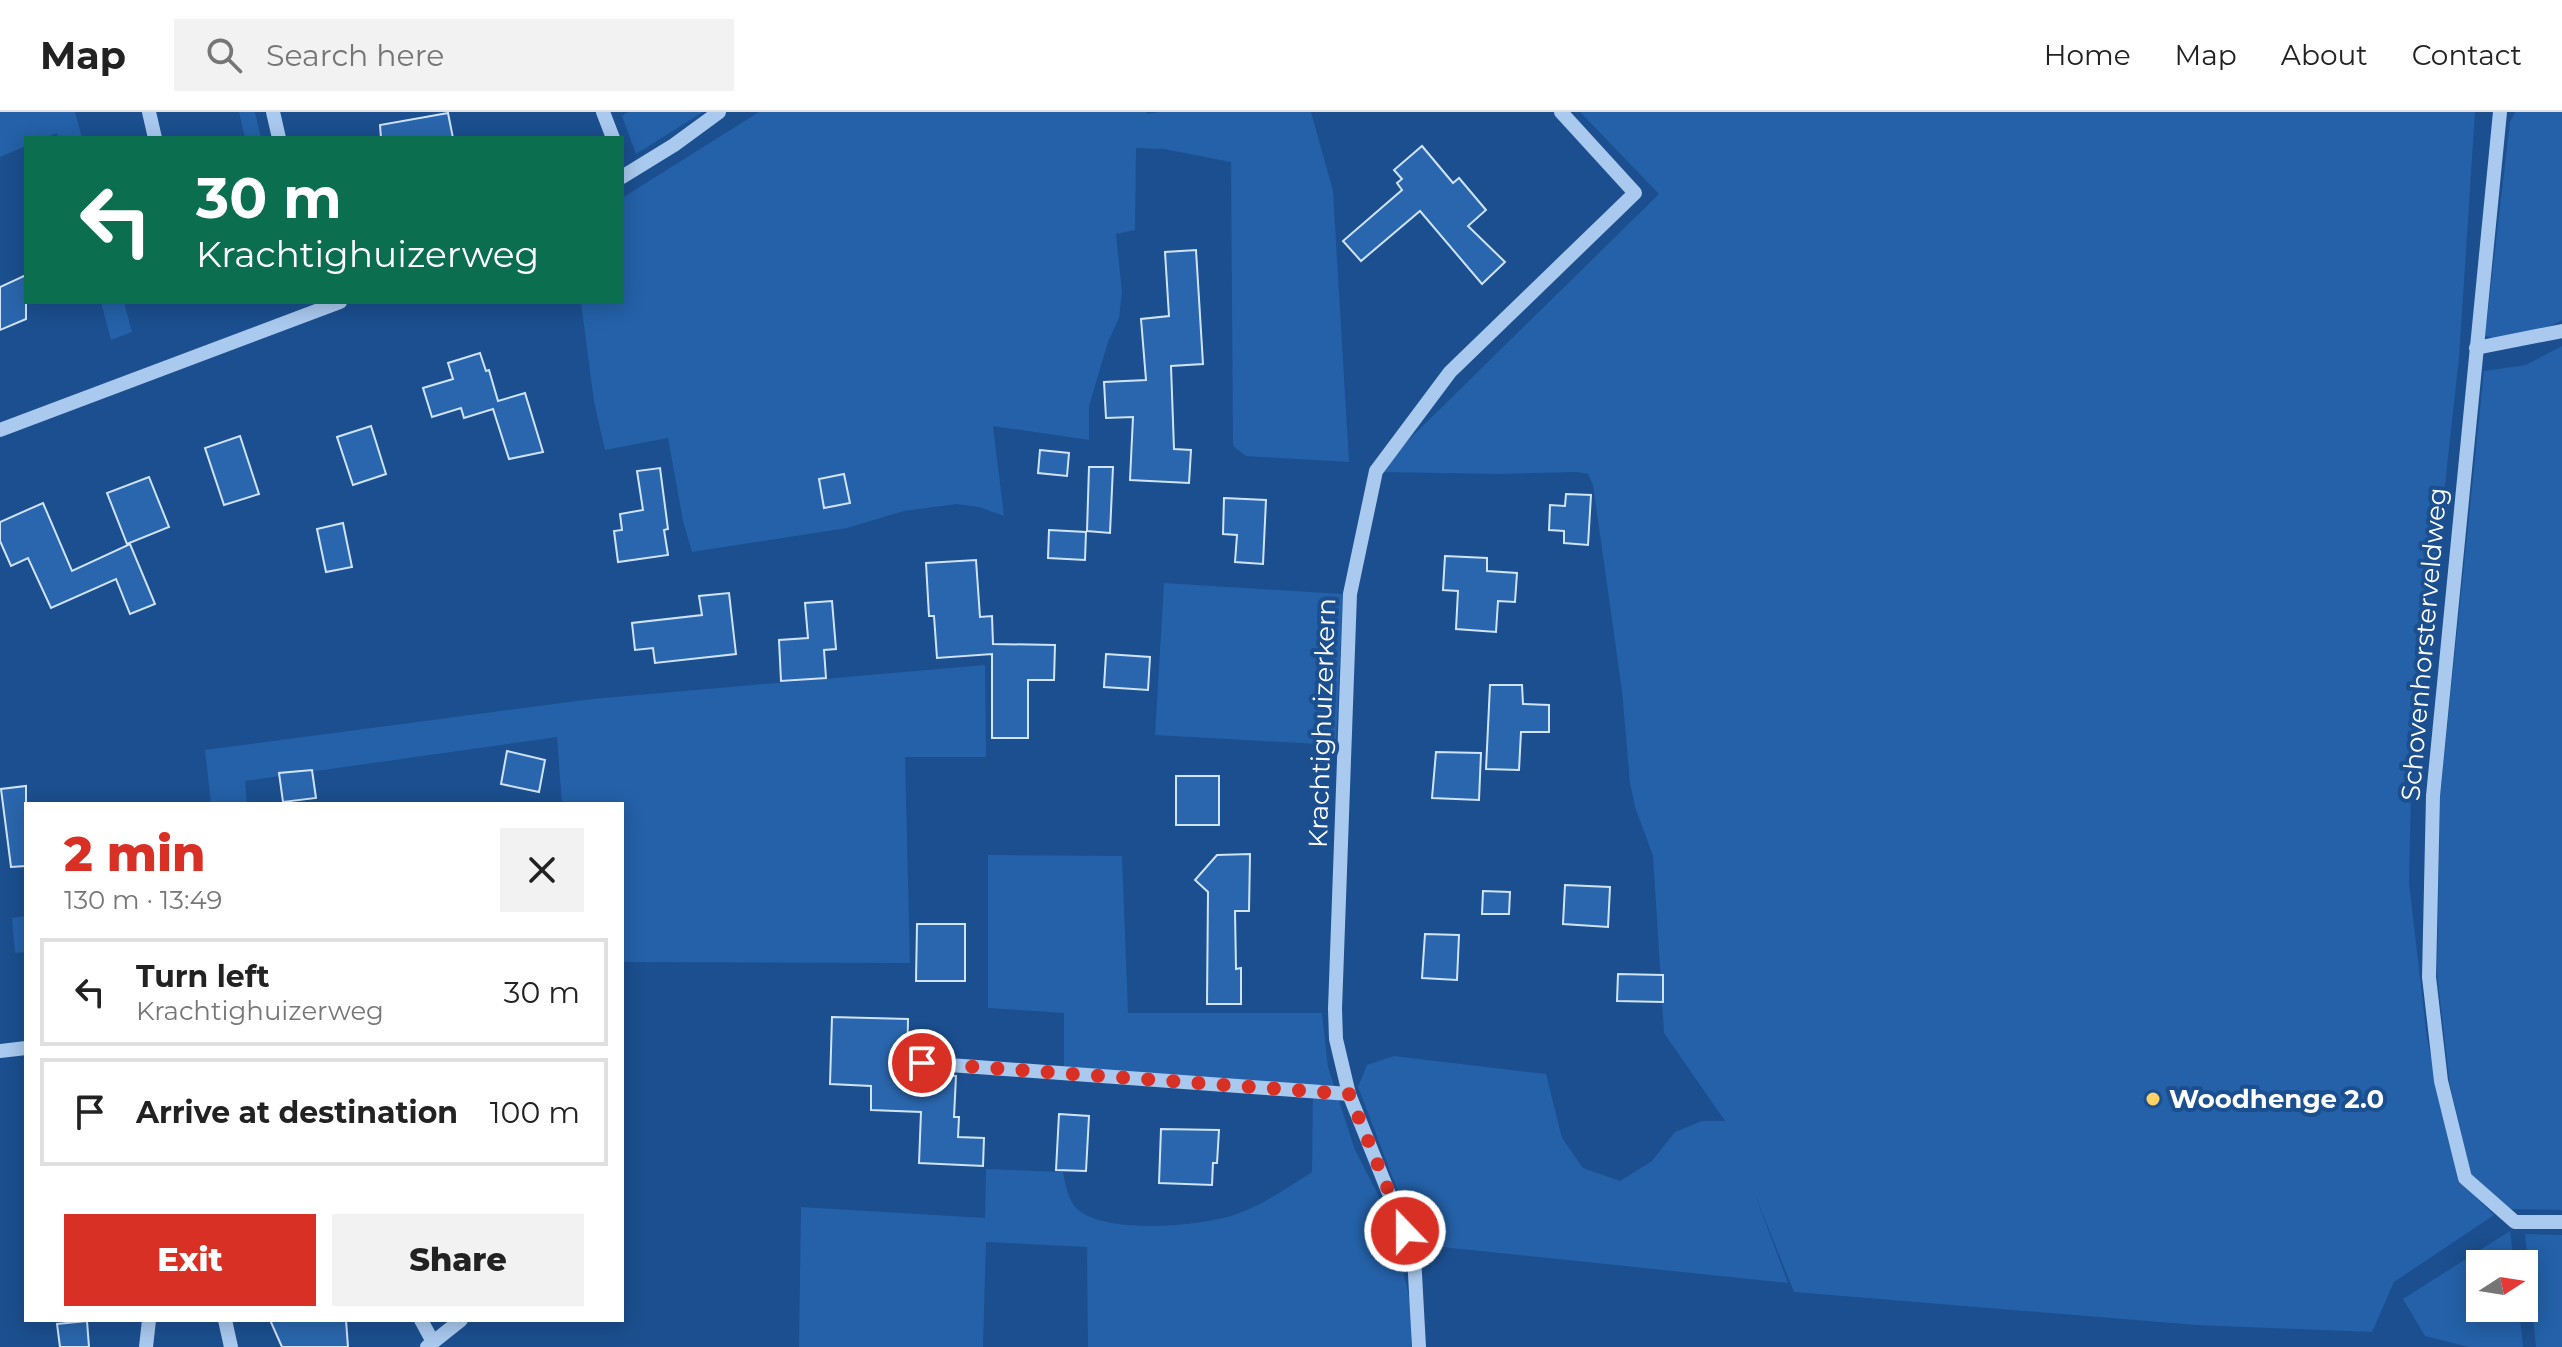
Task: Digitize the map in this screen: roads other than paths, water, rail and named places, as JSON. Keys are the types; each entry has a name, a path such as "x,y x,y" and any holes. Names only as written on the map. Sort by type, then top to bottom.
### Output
{"street":[{"path":"149,112 155,136"},
{"path":"273,112 279,136"},
{"path":"603,112 612,136"},
{"path":"624,170 674,145 719,112"},
{"name":"Krachtighuizerkern","path":"1419,1347 1414,1256 1349,1094 1336,1039 1350,594 1376,471 1450,372 1635,193 1561,112"},
{"name":"Schovenhorsterveldweg","path":"2500,112 2433,796 2429,977 2441,1081 2465,1178 2515,1222 2562,1222"},
{"path":"0,430 316,306"},
{"path":"2476,348 2562,331"},
{"path":"0,1051 24,1048"},
{"path":"922,1063 1349,1094"},
{"path":"146,1347 149,1322"},
{"path":"225,1322 231,1347"},
{"path":"422,1322 430,1345 459,1322"}],"place":[{"name":"Woodhenge 2.0","path":"2153,1099"}]}
